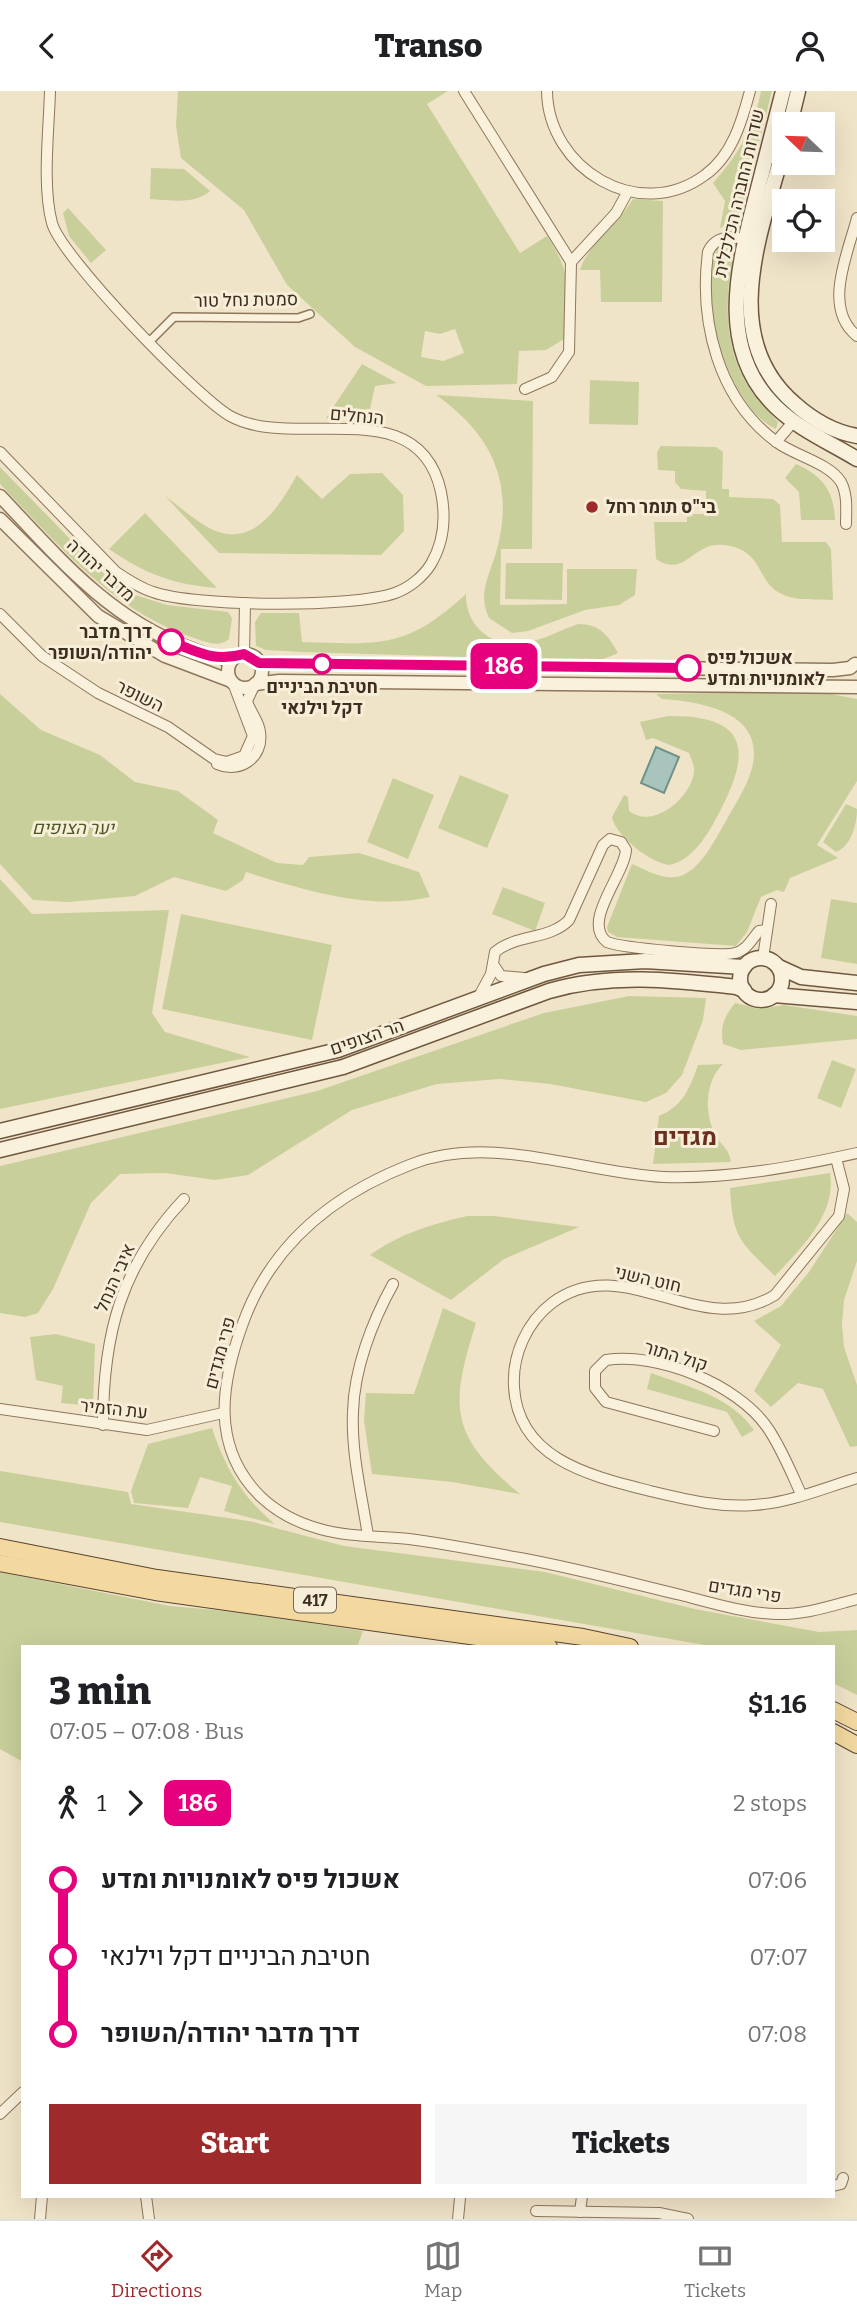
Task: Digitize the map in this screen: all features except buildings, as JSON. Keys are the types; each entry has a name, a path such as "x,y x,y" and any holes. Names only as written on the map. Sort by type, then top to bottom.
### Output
{"main road":[{"name":"שדרות החברה הכלכלית","path":"783,91 745,240 735,303 741,348 762,391 793,422 857,459"},
{"name":"שדרות החברה הכלכלית","path":"793,112 798,91"},
{"name":"שדרות החברה הכלכלית","path":"777,175 755,260 749,312 755,344 779,389 800,408 827,426 857,436"},
{"path":"857,983 801,977 763,958 744,967 741,977 744,990 756,999 775,995 857,1002"},
{"name":"הר הצופים","path":"0,1131 328,1052 531,979 579,965 623,961 744,967"},
{"path":"775,995 782,981 779,967"},
{"name":"הר הצופים","path":"0,1150 333,1070 549,991 582,983 670,979 736,986 744,990"},
{"name":"417","path":"0,1547 157,1578 583,1637 621,1645"},
{"name":"417","path":"0,1563 155,1593 534,1645"},
{"path":"835,1711 857,1722"},
{"path":"835,1733 857,1745"}],"street":[{"name":"הנחלים","path":"0,452 102,560 134,584 154,593 187,599 245,603 348,601 384,597 404,590 421,576 438,551 443,524 441,491 430,462 409,442 383,433 253,424 233,417 206,396 77,265 57,236 49,203 50,91"},
{"path":"464,91 571,262 569,352 552,377 525,389"},
{"path":"547,91 552,125 566,152 597,180 628,191 676,189 705,175 719,162 739,129 750,91"},
{"path":"571,262 616,213 628,191"},
{"path":"857,218 843,270 839,305 847,325 857,335"},
{"path":"755,260 752,246 745,240 718,240 708,252 706,296 711,339 722,374 740,404 776,442 839,479 845,493 846,524"},
{"name":"סמטת נחל טור","path":"150,341 174,317 298,318 310,314"},
{"path":"776,442 793,422"},
{"name":"מדבר יהודה","path":"0,496 76,576 127,617 171,642 217,658 239,656"},
{"name":"מדבר יהודה","path":"0,519 65,587 104,620 165,656 232,682"},
{"path":"245,603 239,656 228,668 232,682 240,688 279,681 857,686 853,673 856,663"},
{"name":"השופר","path":"0,614 62,671 168,727 216,764 229,769 243,765 254,755 261,736 247,701 255,685"},
{"path":"239,656 259,663 833,670 850,668 856,663"},
{"path":"255,685 261,676 259,663"},
{"name":"השופר","path":"203,752 227,762 244,756 251,744 252,731 232,682"},
{"path":"478,998 487,983 492,963 500,948 566,924 603,845 610,839 621,842 626,850 598,918 599,932 607,942 714,954 735,953 750,944 759,931 767,930"},
{"path":"763,958 771,905"},
{"path":"492,963 501,976 531,979"},
{"name":"פרי מגדים","path":"857,1153 732,1175 662,1177 479,1153 433,1157 396,1170 351,1192 311,1221 267,1270 247,1311 233,1350 225,1384 223,1413 227,1441 235,1461 261,1496 295,1521 329,1531 521,1558 760,1612 812,1611 857,1598"},
{"name":"חוט השני","path":"836,1158 844,1189 839,1216 788,1283 761,1303 730,1310 716,1310 611,1285 588,1287 569,1293 547,1308 530,1327 517,1356 514,1392 525,1424 536,1440 552,1456 589,1475 720,1506 758,1505 857,1478"},
{"name":"איבי הנחל","path":"103,1425 106,1356 118,1302 150,1240 184,1199"},
{"path":"368,1536 353,1412 359,1372 393,1284"},
{"name":"קול התור","path":"714,1431 606,1402 594,1388 595,1370 606,1360 646,1360 724,1389 754,1411 766,1425 802,1495"},
{"name":"עת הזמיר","path":"0,1409 135,1429 161,1428 223,1413"},
{"path":"0,2114 21,2094"},
{"path":"835,2186 841,2184 844,2178"},
{"path":"40,2219 41,2198"},
{"path":"146,2198 149,2219"},
{"path":"458,2219 460,2198"},
{"path":"580,2212 582,2198"},
{"path":"536,2211 659,2213 688,2219"}],"green space":[{"path":"178,91 448,91 427,104 520,253 547,236 562,262 568,296 566,338 546,350 519,351 517,384 426,386 355,347 287,285 244,210 181,158 176,126","holes":["455,329 464,353 443,361 421,357 425,331 440,334"]},
{"path":"761,91 772,91 743,204 732,224 720,228 725,201 713,183 744,140"},
{"path":"151,168 184,169 210,191 189,200 150,199"},
{"path":"633,199 663,201 662,302 601,302 600,270 580,270 590,251"},
{"path":"68,208 106,250 91,263 69,236 63,213"},
{"path":"728,243 733,246 734,251 728,306 731,343 743,377 778,422 776,429 759,417 743,398 719,345 709,289 711,264 719,245"},
{"path":"362,364 397,383 375,386 370,409 337,411 336,418 326,418"},
{"path":"590,380 639,382 638,425 589,424"},
{"path":"436,395 533,401 532,549 501,549 500,605 567,604 567,569 637,569 635,595 619,605 585,610 528,631 512,633 489,618 484,594 501,531 501,485 486,446 473,428"},
{"path":"661,446 716,447 723,452 722,489 729,489 729,497 773,499 780,505 782,542 826,542 831,549 833,600 802,599 784,595 768,583 747,553 737,548 713,545 675,565 656,559 654,522 687,522 687,517 693,516 692,514 706,514 706,491 681,489 675,482 675,471 658,470 657,452"},
{"path":"796,464 820,479 825,486 832,501 835,520 801,520 799,492 785,478"},
{"path":"0,467 115,585 135,595 167,605 228,612 232,618 229,639 217,644 194,638 164,626 112,593 65,552 0,484"},
{"path":"382,473 403,495 404,531 381,555 219,553 164,495 204,525 220,533 235,534 249,531 261,524 281,501 297,475 322,499 350,474"},
{"path":"145,513 217,588 160,577 109,549"},
{"path":"506,563 563,563 562,600 505,599"},
{"path":"466,594 470,616 483,633 492,639 513,644 525,643 578,624 598,628 618,653 599,661 302,652 266,650 256,646 255,622 261,613 299,613 302,642 372,642 390,640 426,625"},
{"path":"815,691 857,699 857,781 817,845 838,858 790,878 784,892 777,890 761,897 747,932 736,946 617,937 608,932 607,927 632,864 657,875 670,877 690,871 713,844 744,789 752,768 754,749 749,734 740,722 712,707 662,699 656,694"},
{"name":"יער הצופים","path":"0,694 41,730 100,755 135,782 178,791 218,820 213,833 277,863 303,865 309,857 359,853 419,872 430,897 384,902 337,897 246,872 243,880 226,891 174,877 135,896 69,902 33,900 0,864"},
{"path":"668,716 693,717 712,721 726,728 735,738 738,751 732,785 718,816 687,857 669,865 643,854 634,847 620,832 612,817 624,795 628,797 629,811 639,816 650,816 671,807 688,789 694,770 689,753 653,738 646,740 640,722"},
{"path":"460,775 509,795 487,848 438,828"},
{"path":"393,778 434,795 408,859 367,842"},
{"path":"846,804 857,809 856,822 846,845 836,852 823,842"},
{"path":"0,879 32,914 169,910 152,1013 165,1032 250,1057 0,1109"},
{"path":"503,887 545,903 535,931 492,914"},
{"path":"831,899 857,903 857,964 821,958"},
{"path":"181,914 332,945 312,1040 162,1009"},
{"path":"629,996 706,998 703,1020 682,1075 666,1093 646,1102 550,1084 500,1079 437,1084 352,1110 248,1175 215,1180 165,1173 120,1174 91,1203 53,1289 38,1313 25,1317 0,1313 0,1166 317,1091 544,1013"},
{"path":"735,1003 760,1009 784,1005 857,1016 857,1039 741,1050 723,1044 724,1022"},
{"path":"832,1060 856,1069 841,1108 817,1098"},
{"path":"723,1064 712,1080 708,1110 713,1129 728,1151 731,1162 653,1164 659,1116 680,1101 698,1065"},
{"path":"830,1173 831,1188 823,1216 806,1242 775,1276 740,1238 733,1219 730,1188"},
{"path":"847,1213 857,1222 857,1261 844,1300 842,1325 844,1347 857,1385 857,1446 850,1447 823,1389 798,1383 771,1407 754,1391 781,1345 754,1321 781,1306 809,1272"},
{"path":"467,1216 494,1216 579,1227 504,1259 451,1300 370,1255 416,1231"},
{"path":"443,1308 476,1323 467,1352 460,1399 462,1419 468,1437 480,1455 520,1494 452,1482 372,1474 364,1421 366,1393 414,1394"},
{"path":"56,1334 95,1344 93,1406 61,1403 63,1386 36,1380 30,1337"},
{"path":"651,1373 721,1401 744,1418 754,1430 742,1437 727,1412 647,1389"},
{"path":"212,1428 236,1481 253,1504 275,1524 224,1511 232,1486 200,1477 188,1508 134,1503 131,1491 148,1444"},
{"path":"0,1471 128,1492 131,1504 249,1521 344,1546 545,1572 695,1609 819,1632 857,1630 857,1695 835,1684 835,1645 705,1645 0,1522"},
{"path":"0,1572 170,1606 238,1612 363,1631 358,1645 21,1645 21,1761 0,1749"}],"water":[{"path":"656,747 679,757 664,793 641,783"}],"bus line":[{"name":"186","path":"171,642 217,658 233,659 244,654 251,655 259,663 688,668"}],"place":[{"name":"בי\"ס תומר רחל","path":"592,507"},
{"name":"דרך מדבר יהודה/השופר","path":"171,642"},
{"name":"חטיבת הביניים דקל וילנאי","path":"322,664"},
{"name":"אשכול פיס לאומנויות ומדע","path":"688,668"}],"district":[{"name":"מגדים","path":"685,1137"}]}
